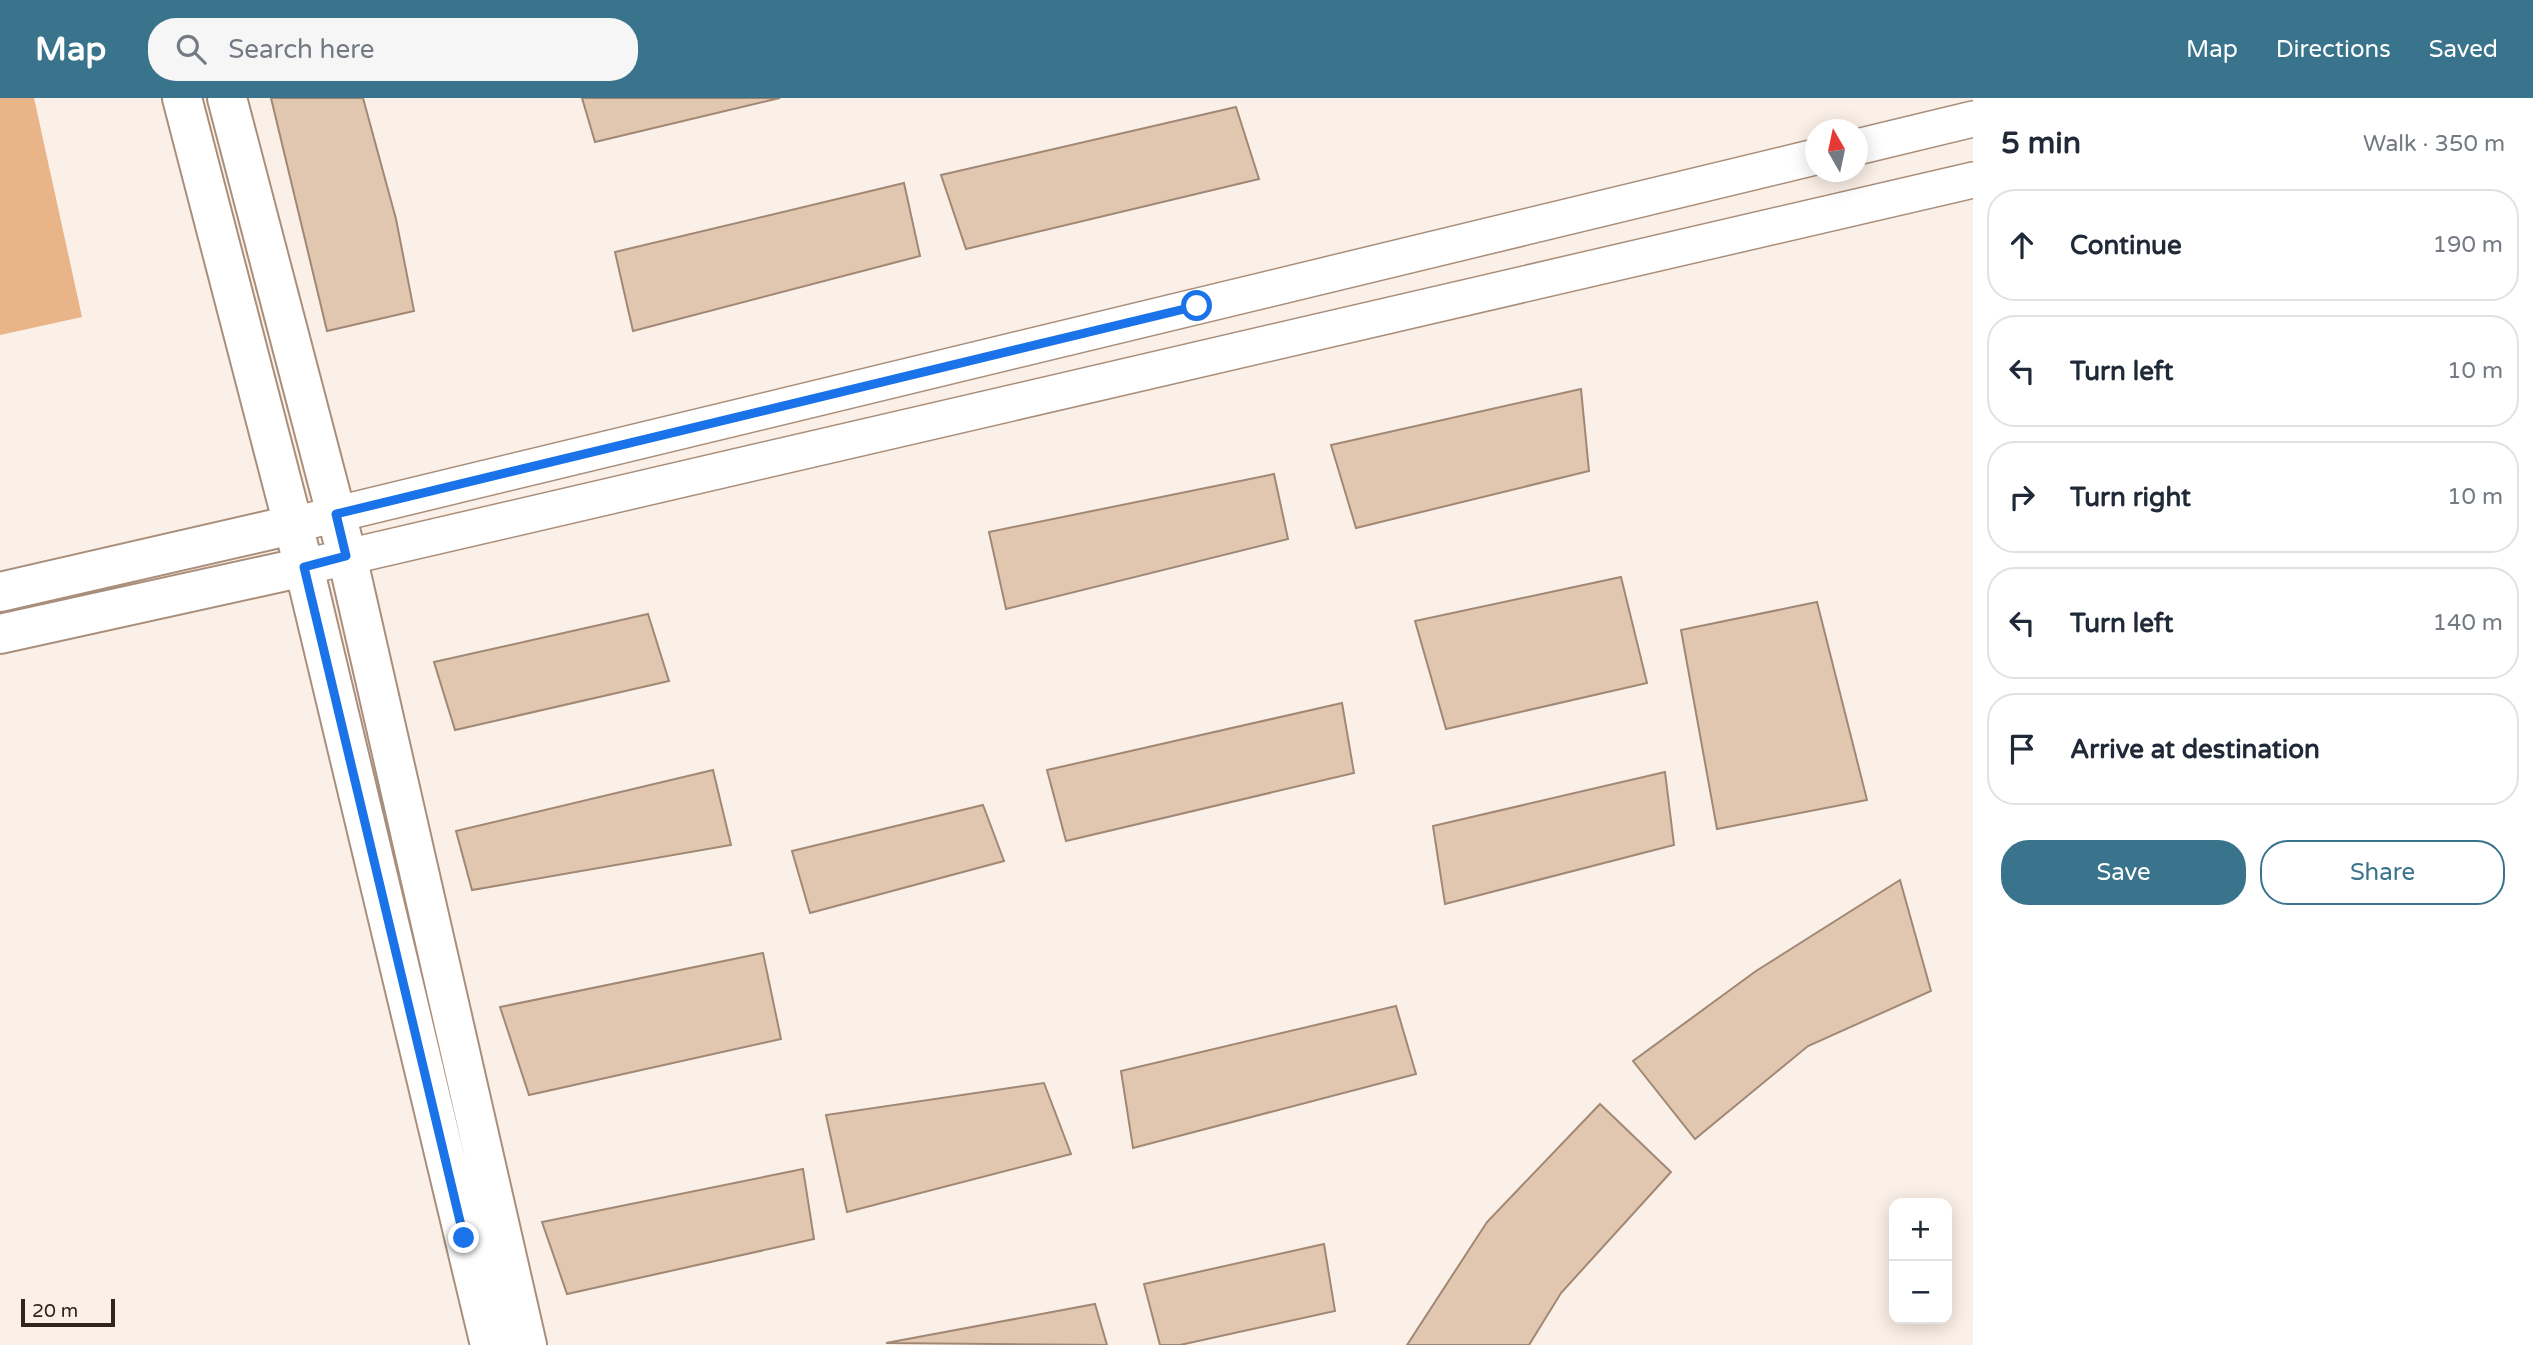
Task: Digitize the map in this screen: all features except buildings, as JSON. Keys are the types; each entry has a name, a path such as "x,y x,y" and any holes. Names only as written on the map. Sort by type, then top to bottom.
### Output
{"street":[{"path":"182,98 304,567 490,1345"},
{"path":"227,98 336,514 527,1345"},
{"path":"1868,144 1973,119"},
{"path":"0,592 292,526 1805,159"},
{"path":"0,634 304,567 1973,180"}],"shaded area":[{"path":"0,98 34,98 82,317 0,335"}],"route":[{"path":"464,1238 304,567 346,556 336,514 1197,306"}]}
